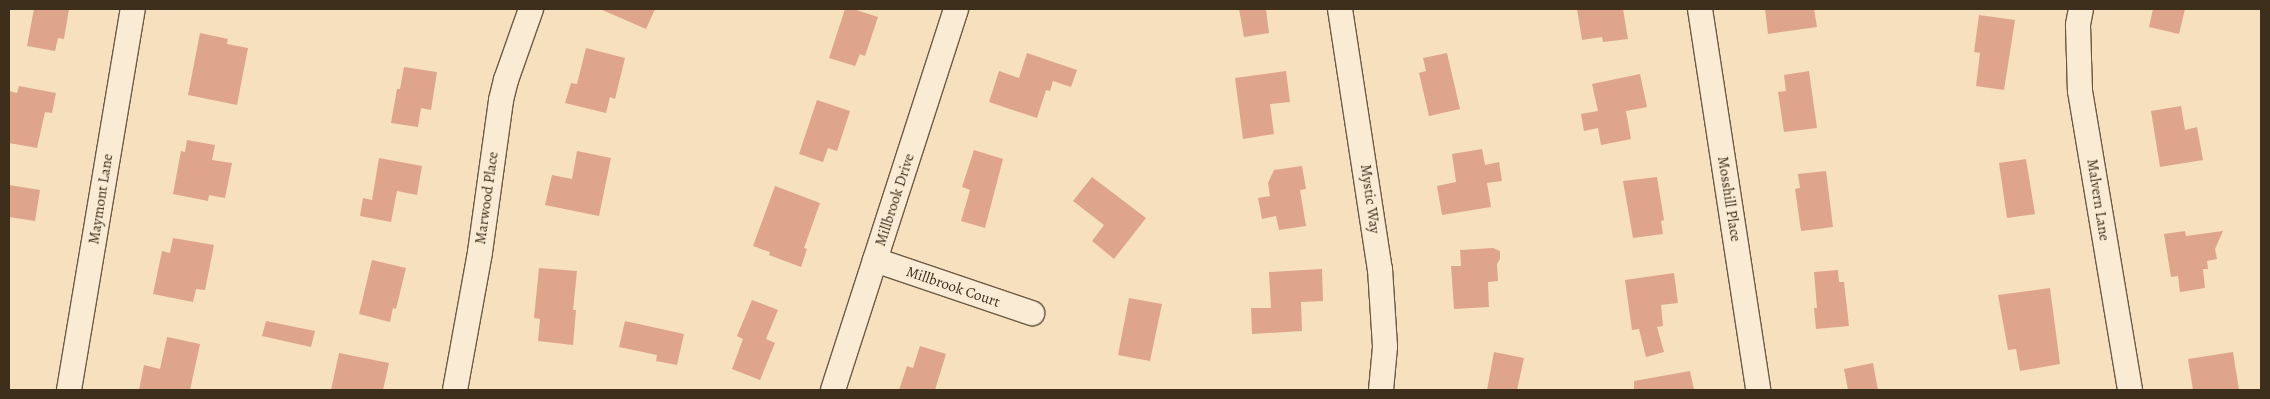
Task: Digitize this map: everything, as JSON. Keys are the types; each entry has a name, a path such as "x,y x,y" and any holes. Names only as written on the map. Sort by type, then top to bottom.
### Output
{"street":[{"name":"Maymont Lane","path":"69,390 133,9"},
{"name":"Marwood Place","path":"455,390 480,252 501,100 508,71 531,9"},
{"name":"Millbrook Drive","path":"833,390 956,9"},
{"name":"Mystic Way","path":"1340,9 1381,277 1385,347 1381,390"},
{"name":"Mosshill Place","path":"1700,9 1758,390"},
{"name":"Malvern Lane","path":"2082,9 2078,25 2080,91 2130,390"},
{"name":"Millbrook Court","path":"875,260 1032,313"}],"building":[{"path":"34,9 69,9 64,39 58,38 55,51 27,46"},
{"path":"600,9 655,9 646,29"},
{"path":"845,9 853,9 878,17 865,56 860,54 855,66 829,58"},
{"path":"1239,9 1266,9 1269,33 1244,37"},
{"path":"1577,9 1623,9 1628,39 1603,42 1602,37 1582,40"},
{"path":"1765,9 1814,9 1817,27 1768,34"},
{"path":"2153,9 2185,9 2179,34 2149,27"},
{"path":"1979,15 2015,20 2004,90 1976,86 1980,53 1974,52"},
{"path":"200,33 228,39 227,44 248,48 237,105 188,95"},
{"path":"586,48 625,58 615,99 610,97 606,113 565,103 571,83 577,84"},
{"path":"1027,53 1077,70 1071,87 1053,81 1050,91 1046,90 1037,118 989,102 999,71 1019,78"},
{"path":"1447,53 1460,109 1429,116 1419,73 1426,71 1423,58"},
{"path":"404,67 437,72 431,110 421,108 418,127 391,123 397,89 400,89"},
{"path":"1286,71 1290,102 1270,104 1274,134 1243,139 1235,78"},
{"path":"1809,71 1817,128 1784,132 1778,92 1786,91 1784,75"},
{"path":"1640,74 1647,107 1626,111 1631,139 1601,145 1598,128 1584,131 1581,114 1598,111 1592,84"},
{"path":"19,86 56,93 52,113 45,112 37,148 9,143 9,91 17,93"},
{"path":"817,100 850,111 837,151 828,148 823,162 799,154"},
{"path":"2181,106 2185,130 2197,127 2203,160 2160,167 2151,111"},
{"path":"187,140 215,145 212,160 232,163 225,198 209,195 208,201 173,194 181,151 185,152"},
{"path":"1482,149 1485,165 1499,162 1502,181 1487,183 1491,207 1442,215 1437,186 1456,182 1452,154"},
{"path":"974,150 1003,159 985,228 961,221 970,190 962,187"},
{"path":"577,151 611,158 599,216 545,205 552,175 572,179"},
{"path":"379,158 422,166 417,195 397,191 391,222 360,216 363,198 372,200"},
{"path":"2026,159 2035,214 2007,218 1999,163"},
{"path":"1302,166 1306,189 1300,190 1306,226 1279,230 1276,216 1262,219 1258,198 1270,196 1268,183 1274,170"},
{"path":"1826,171 1833,227 1801,231 1795,189 1800,188 1798,174"},
{"path":"1092,177 1146,218 1114,259 1092,241 1104,225 1073,201"},
{"path":"1657,177 1664,220 1661,221 1663,234 1633,238 1623,181"},
{"path":"9,185 40,190 35,221 9,217"},
{"path":"775,186 820,203 804,248 807,249 801,267 769,255 770,252 753,246"},
{"path":"2185,231 2186,236 2223,231 2215,249 2217,259 2207,261 2208,269 2203,269 2205,288 2180,292 2178,276 2171,277 2164,234"},
{"path":"173,238 214,245 205,290 196,289 193,302 153,294 162,251 170,253"},
{"path":"1493,248 1500,251 1500,259 1497,264 1498,281 1488,282 1489,307 1454,309 1451,266 1461,266 1460,250"},
{"path":"372,260 406,268 396,309 393,308 390,322 359,314"},
{"path":"539,268 577,271 573,310 576,310 573,345 538,341 540,319 534,318"},
{"path":"1322,269 1323,301 1301,302 1302,331 1252,334 1251,308 1271,308 1269,272"},
{"path":"1838,270 1839,282 1844,282 1849,326 1816,329 1814,308 1817,308 1814,272"},
{"path":"1674,273 1678,303 1661,305 1663,326 1657,327 1664,352 1646,357 1639,329 1632,330 1625,280"},
{"path":"2050,288 2060,364 2020,371 2016,349 2008,350 1998,295"},
{"path":"1129,298 1162,304 1150,361 1118,355"},
{"path":"752,300 778,310 766,339 775,343 760,380 732,369 743,339 737,336"},
{"path":"266,321 315,331 311,347 262,336"},
{"path":"625,321 684,334 677,365 656,361 657,355 619,347"},
{"path":"167,337 200,344 190,390 139,390 144,365 160,369"},
{"path":"920,346 946,354 935,390 899,390 907,366 913,368"},
{"path":"1494,352 1524,358 1517,390 1487,390"},
{"path":"2233,352 2239,390 2193,390 2188,359"},
{"path":"339,353 389,363 383,390 331,390"},
{"path":"1873,363 1878,390 1848,390 1844,369"},
{"path":"1690,371 1694,390 1634,390 1634,381"}]}
